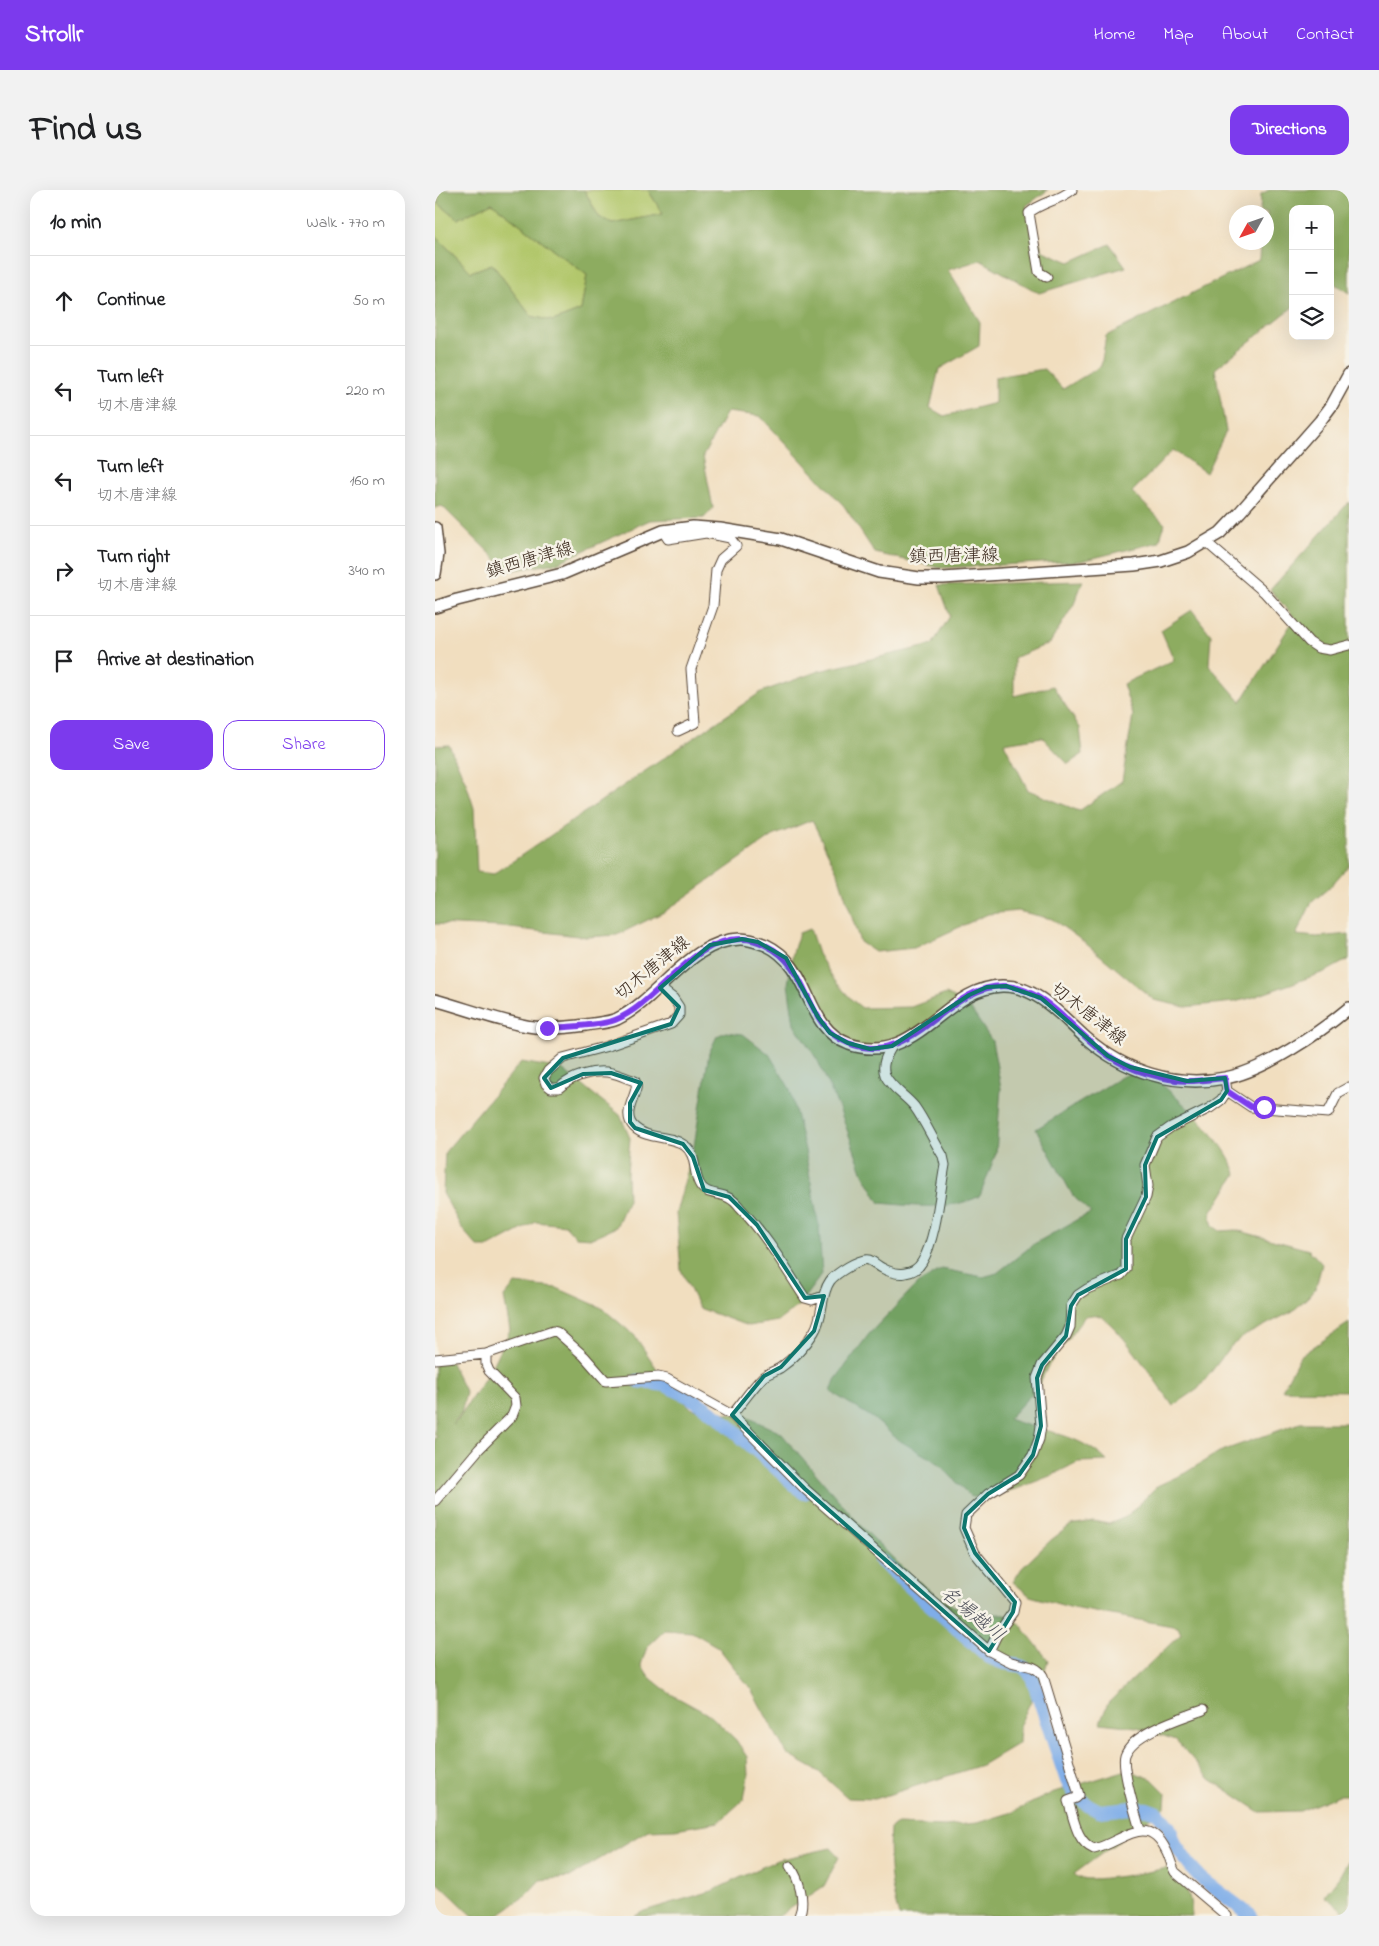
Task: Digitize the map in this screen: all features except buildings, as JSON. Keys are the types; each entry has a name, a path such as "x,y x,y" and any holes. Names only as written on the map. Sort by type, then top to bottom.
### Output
{"main road":[{"name":"鎮西唐津線","path":"435,607 562,574 663,531 693,527 756,534 781,539 879,572 919,578 1135,565 1161,561 1188,552 1220,533 1320,421 1332,405 1349,374"},
{"path":"435,528 438,554 435,574"},
{"name":"切木唐津線","path":"435,1000 523,1026 557,1027 614,1021 632,1011 710,946 741,939 758,942 774,949 786,958 795,970 818,1017 830,1033 848,1043 871,1048 892,1046 912,1036 969,995 987,987 1005,986 1023,989 1041,998 1108,1056 1151,1075 1187,1081 1225,1078 1258,1066 1315,1035 1349,1008"}],"street":[{"path":"1047,276 1039,272 1029,213 1034,208 1064,196 1071,190"},
{"path":"663,531 668,539 706,533 730,538 736,546 721,559 716,570 713,606 691,669 695,723 677,731"},
{"path":"1206,542 1264,592 1309,642 1318,648 1330,650 1349,645"},
{"path":"660,988 673,998 679,1008 679,1015 671,1024 608,1046 563,1058 548,1071 544,1078 546,1084 551,1088 559,1088 567,1080 583,1074 611,1073 635,1081 638,1084 630,1103 630,1122 635,1128 646,1134 683,1144 693,1157 699,1183 704,1190 729,1197 757,1225 805,1298 812,1300 824,1296"},
{"path":"731,1415 765,1376 781,1367 798,1352 814,1332 822,1314 824,1296 830,1281 840,1272 863,1260 869,1260 884,1270 902,1274 910,1273 917,1269 923,1261 929,1247 945,1165 943,1156 915,1108 894,1088 885,1074 883,1062 892,1046"},
{"path":"989,1651 998,1633 1013,1612 1015,1602 975,1553 964,1528 966,1515 988,1494 1019,1475 1033,1455 1039,1439 1041,1426 1037,1378 1042,1365 1066,1336 1070,1328 1071,1306 1078,1296 1087,1289 1121,1275 1126,1269 1125,1239 1145,1197 1148,1186 1145,1165 1157,1137 1171,1127 1210,1108 1221,1100 1227,1091 1225,1078"},
{"path":"1227,1091 1251,1107 1328,1113 1338,1093 1349,1087"},
{"path":"435,1359 486,1354 553,1331 557,1332 584,1356 606,1381 658,1377 667,1379 731,1415 805,1489 989,1651 1011,1662 1036,1668 1043,1676 1079,1794 1074,1799 1068,1801 1080,1837 1088,1846 1094,1849 1102,1847 1130,1832 1140,1830 1152,1833 1166,1850 1170,1864 1175,1872 1227,1916"},
{"path":"435,1501 479,1449 512,1416 516,1406 515,1398 489,1371 486,1364 486,1354"},
{"path":"1140,1830 1125,1770 1125,1755 1146,1734 1160,1726 1203,1710"},
{"path":"790,1866 795,1873 801,1896 802,1910 799,1916"}],"highlighted area":[{"path":"742,939 758,942 786,958 818,1017 830,1033 848,1043 870,1049 892,1046 969,995 987,987 1006,986 1041,998 1108,1056 1130,1067 1187,1081 1225,1078 1227,1091 1221,1100 1157,1137 1145,1165 1146,1197 1126,1239 1126,1269 1078,1295 1071,1306 1066,1336 1042,1365 1037,1378 1041,1426 1033,1455 1019,1475 988,1494 966,1515 964,1528 975,1553 1015,1602 1013,1612 989,1651 805,1489 732,1415 764,1376 781,1367 814,1331 824,1296 805,1298 757,1225 729,1197 704,1190 693,1157 683,1144 635,1128 630,1122 630,1103 641,1083 611,1073 583,1074 551,1088 544,1078 563,1058 671,1024 679,1007 660,988 710,945"}],"green space":[{"path":"440,190 584,190 599,217 612,224 663,214 648,190 1048,190 1026,206 1043,251 1070,262 1110,244 1126,267 1039,293 980,260 948,270 980,322 979,346 939,369 930,408 944,416 995,403 995,377 1044,369 1063,389 1101,366 1106,336 1259,260 1260,250 1274,250 1274,205 1260,205 1261,194 1269,190 1349,190 1349,293 1334,284 1334,205 1289,205 1289,310 1215,369 1226,431 1206,473 1173,450 1132,492 1165,524 1159,542 1081,561 940,568 875,553 844,506 760,416 727,412 703,456 713,508 704,518 650,520 557,563 508,571 442,506 435,508 435,235 471,272 492,264 531,316 553,321 581,310 587,275 492,203 458,219 438,203 435,208 435,201 438,202"},
{"path":"584,190 648,190 663,214 612,224 599,217"},
{"path":"438,203 458,219 492,203 587,275 581,310 553,321 531,316 492,264 471,272 435,235 435,208"},
{"path":"1349,502 1349,865 1330,887 1312,902 1296,935 1317,937 1349,934 1349,959 1327,971 1251,998 1234,1002 1185,1007 1154,1000 1084,942 1052,919 1018,911 988,914 914,948 875,952 860,942 838,874 812,820 773,836 664,912 617,935 586,937 502,927 435,924 435,746 449,745 466,783 474,808 477,872 494,874 761,692 819,671 932,645 950,616 939,585 1083,581 1074,604 1050,643 1014,658 1014,696 1053,686 1080,728 1083,754 1068,764 1042,737 1004,743 1028,790 1079,811 1122,781 1133,715 1123,684 1174,660 1161,630 1192,610 1211,635 1209,665 1241,702 1295,618 1270,590"},
{"path":"810,929 818,954 835,981 862,1008 911,1007 946,994 968,1005 992,1041 1001,1088 996,1153 980,1196 968,1201 944,1206 880,1203 863,1174 841,1113 818,1061 794,1024 788,984 793,952 799,933"},
{"path":"726,1032 743,1034 769,1054 790,1089 805,1150 819,1227 822,1274 797,1307 778,1321 748,1326 699,1308 681,1270 676,1213 694,1146 709,1053 717,1036"},
{"path":"521,1062 562,1069 620,1115 630,1138 627,1174 628,1200 616,1227 592,1238 576,1237 565,1225 536,1222 489,1247 478,1247 462,1229 443,1193 445,1152"},
{"path":"1146,1069 1210,1131 1230,1160 1236,1174 1212,1210 1211,1219 1213,1226 1220,1231 1236,1230 1309,1250 1322,1264 1316,1287 1293,1311 1246,1335 1231,1346 1198,1389 1173,1406 1126,1341 1115,1329 1097,1315 1085,1316 1048,1366 1038,1387 1008,1419 1060,1434 1085,1444 1107,1461 1078,1462 1050,1476 1019,1488 989,1497 971,1497 938,1463 897,1439 873,1418 831,1392 835,1380 869,1334 917,1284 942,1269 983,1277 997,1273 1034,1244 1091,1213 1073,1196 1036,1129 1123,1076"},
{"path":"515,1284 557,1288 602,1308 635,1336 665,1381 692,1409 743,1415 781,1433 860,1525 909,1574 940,1598 966,1614 1004,1614 1020,1624 1048,1660 1044,1673 1020,1724 1019,1743 982,1765 875,1799 848,1798 819,1772 787,1754 751,1689 718,1647 692,1632 665,1630 647,1647 641,1665 648,1676 669,1693 711,1716 736,1740 747,1757 748,1776 744,1799 719,1822 675,1829 648,1830 570,1877 540,1880 526,1895 497,1916 473,1916 435,1880 435,1438 438,1436 435,1435 435,1359 448,1357 466,1393 461,1413 452,1424 458,1419 493,1366 510,1330 504,1297"},
{"path":"1349,1323 1349,1391 1282,1390 1300,1356"},
{"path":"1300,1423 1349,1423 1349,1795 1339,1795 1300,1811 1260,1812 1210,1779 1176,1740 1137,1727 1100,1723 1108,1703 1181,1634 1178,1627 1073,1608 1030,1596 1013,1582 1022,1568 1051,1540 1071,1525 1093,1521 1109,1524 1126,1517 1157,1486 1185,1473 1219,1452"},
{"path":"1127,1770 1152,1779 1166,1793 1165,1807 1074,1874 1080,1878 1098,1879 1166,1868 1186,1888 1192,1916 899,1916 890,1873 890,1828 898,1824 945,1826 977,1823 1013,1812 1054,1792"},
{"path":"831,1848 839,1857 824,1886 779,1916 635,1916 644,1911 712,1891 777,1860"},
{"path":"1349,1859 1349,1915 1324,1896 1339,1877"}],"waterway":[{"name":"名場越川","path":"638,1381 665,1385 690,1397 719,1417 804,1493"},
{"name":"名場越川","path":"880,1560 989,1657 1002,1663 1026,1669 1032,1677 1067,1781 1075,1794 1099,1811 1133,1808 1147,1809 1158,1813 1169,1827 1176,1846 1190,1866 1201,1878 1251,1916"}],"route":[{"path":"547,1028 614,1021 632,1011 710,946 741,939 758,942 774,949 786,958 795,970 818,1017 830,1033 848,1043 871,1048 892,1046 912,1036 969,995 987,987 1005,986 1023,989 1041,998 1108,1056 1130,1067 1151,1075 1187,1081 1225,1078 1227,1091 1251,1107 1264,1107"}]}
